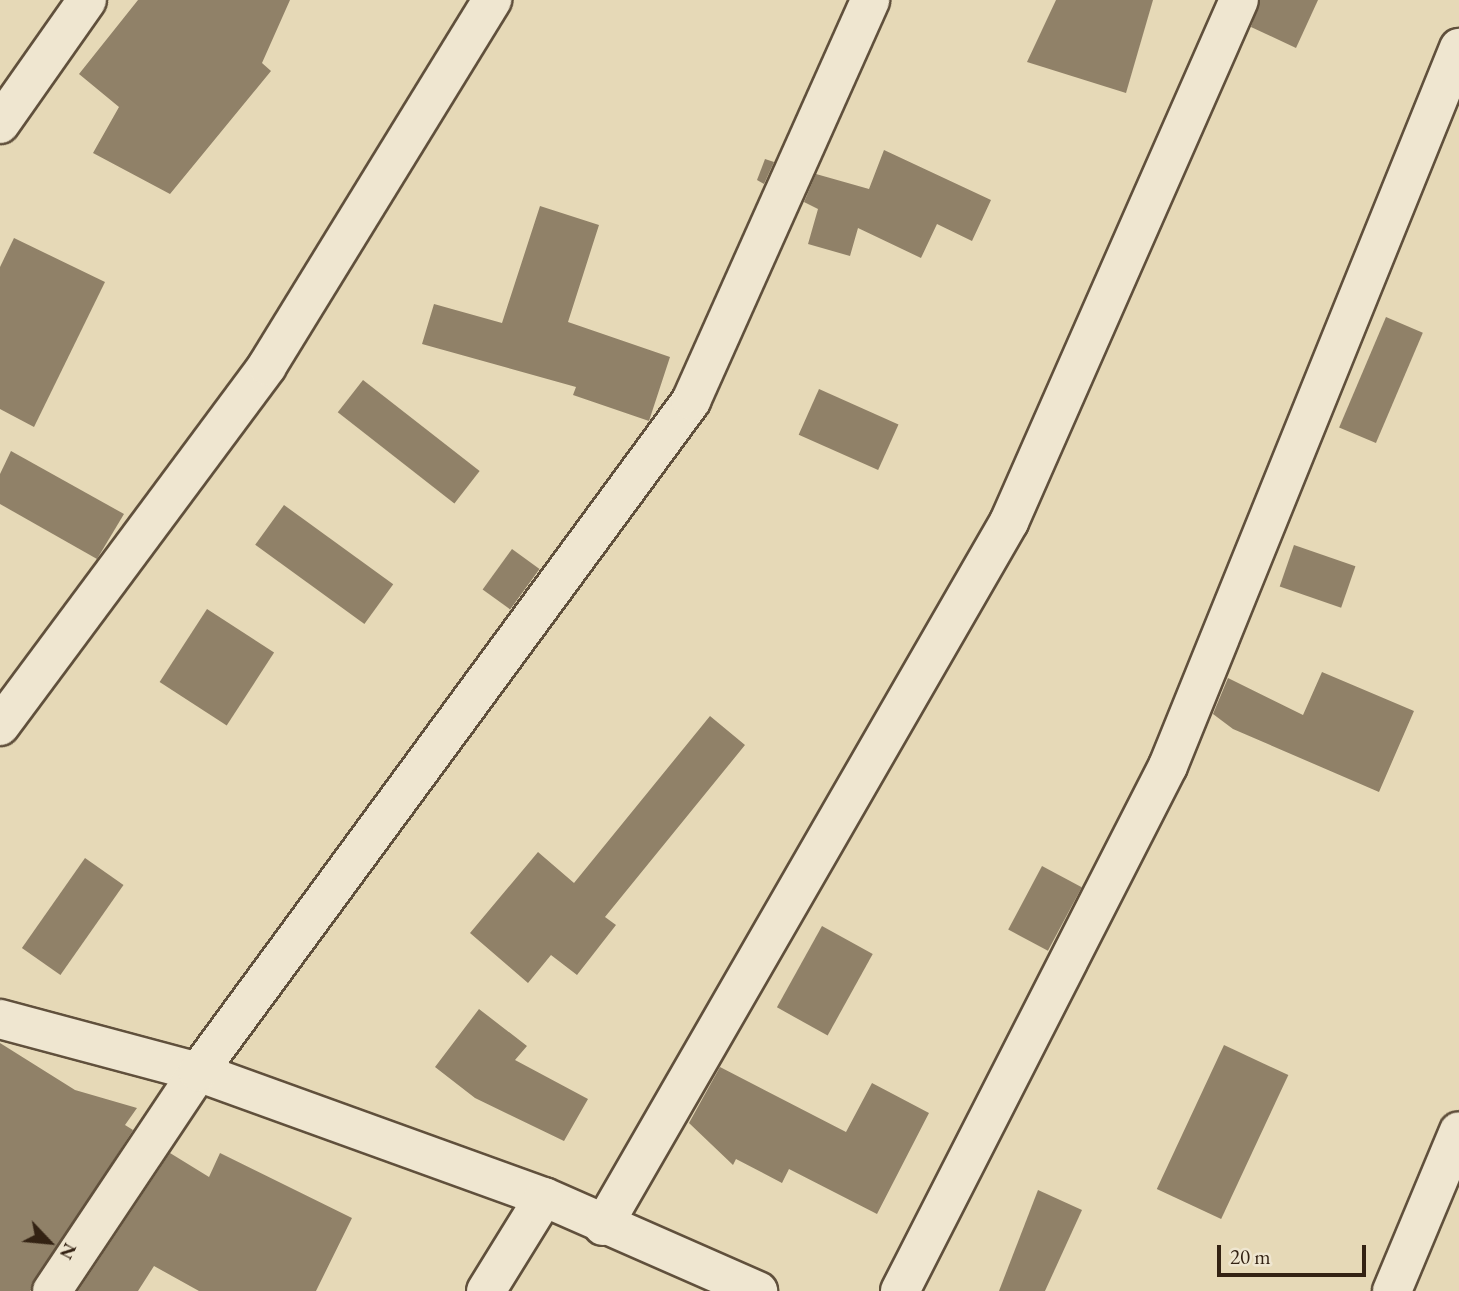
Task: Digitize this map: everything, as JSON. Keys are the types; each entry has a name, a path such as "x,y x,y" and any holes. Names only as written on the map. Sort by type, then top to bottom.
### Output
{"street":[{"path":"0,124 87,0"},
{"path":"0,726 267,366 492,0"},
{"path":"52,1291 198,1072 691,401 870,0"},
{"path":"603,1226 1009,522 1239,0"},
{"path":"900,1291 1168,766 1459,48"},
{"path":"0,1019 198,1072 544,1197 603,1226 758,1291"},
{"path":"1392,1291 1459,1131"},
{"path":"486,1291 544,1197"}],"building":[{"path":"138,0 290,0 262,63 271,71 170,194 93,153 119,107 79,74"},
{"path":"1056,0 1153,0 1126,93 1027,62"},
{"path":"1260,0 1318,0 1296,48 1251,27"},
{"path":"884,150 991,200 972,241 937,224 921,258 858,228 850,256 808,244 818,209 804,202 816,174 869,189"},
{"path":"765,159 774,162 764,184 757,180"},
{"path":"540,206 599,225 568,322 670,357 649,421 573,395 576,387 422,344 434,304 502,323"},
{"path":"14,238 105,282 34,427 0,409 0,267"},
{"path":"1386,317 1423,333 1376,443 1339,427"},
{"path":"363,380 480,471 454,503 338,412"},
{"path":"819,389 898,424 878,470 799,435"},
{"path":"11,451 124,514 97,559 0,504 0,474"},
{"path":"284,505 393,584 364,624 255,545"},
{"path":"1294,545 1355,566 1341,608 1280,587"},
{"path":"512,549 540,569 510,609 483,589"},
{"path":"207,609 274,653 227,726 160,682"},
{"path":"1322,672 1414,711 1379,792 1233,729 1213,714 1228,678 1303,715"},
{"path":"710,716 745,745 605,917 616,925 577,975 551,955 528,983 470,933 538,852 574,883"},
{"path":"85,858 124,885 60,975 22,948"},
{"path":"1042,866 1082,887 1048,951 1008,930"},
{"path":"822,926 873,954 828,1035 777,1007"},
{"path":"479,1009 527,1046 515,1060 588,1099 564,1141 475,1098 435,1067"},
{"path":"0,1043 75,1090 137,1108 125,1125 133,1130 30,1291 0,1291"},
{"path":"1224,1045 1288,1075 1221,1219 1157,1189"},
{"path":"720,1067 846,1132 872,1083 929,1113 877,1214 789,1169 782,1183 736,1159 733,1165 689,1123"},
{"path":"170,1153 209,1177 220,1153 352,1218 316,1291 199,1291 154,1266 138,1291 78,1291"},
{"path":"1038,1190 1082,1210 1045,1291 999,1291"}]}
